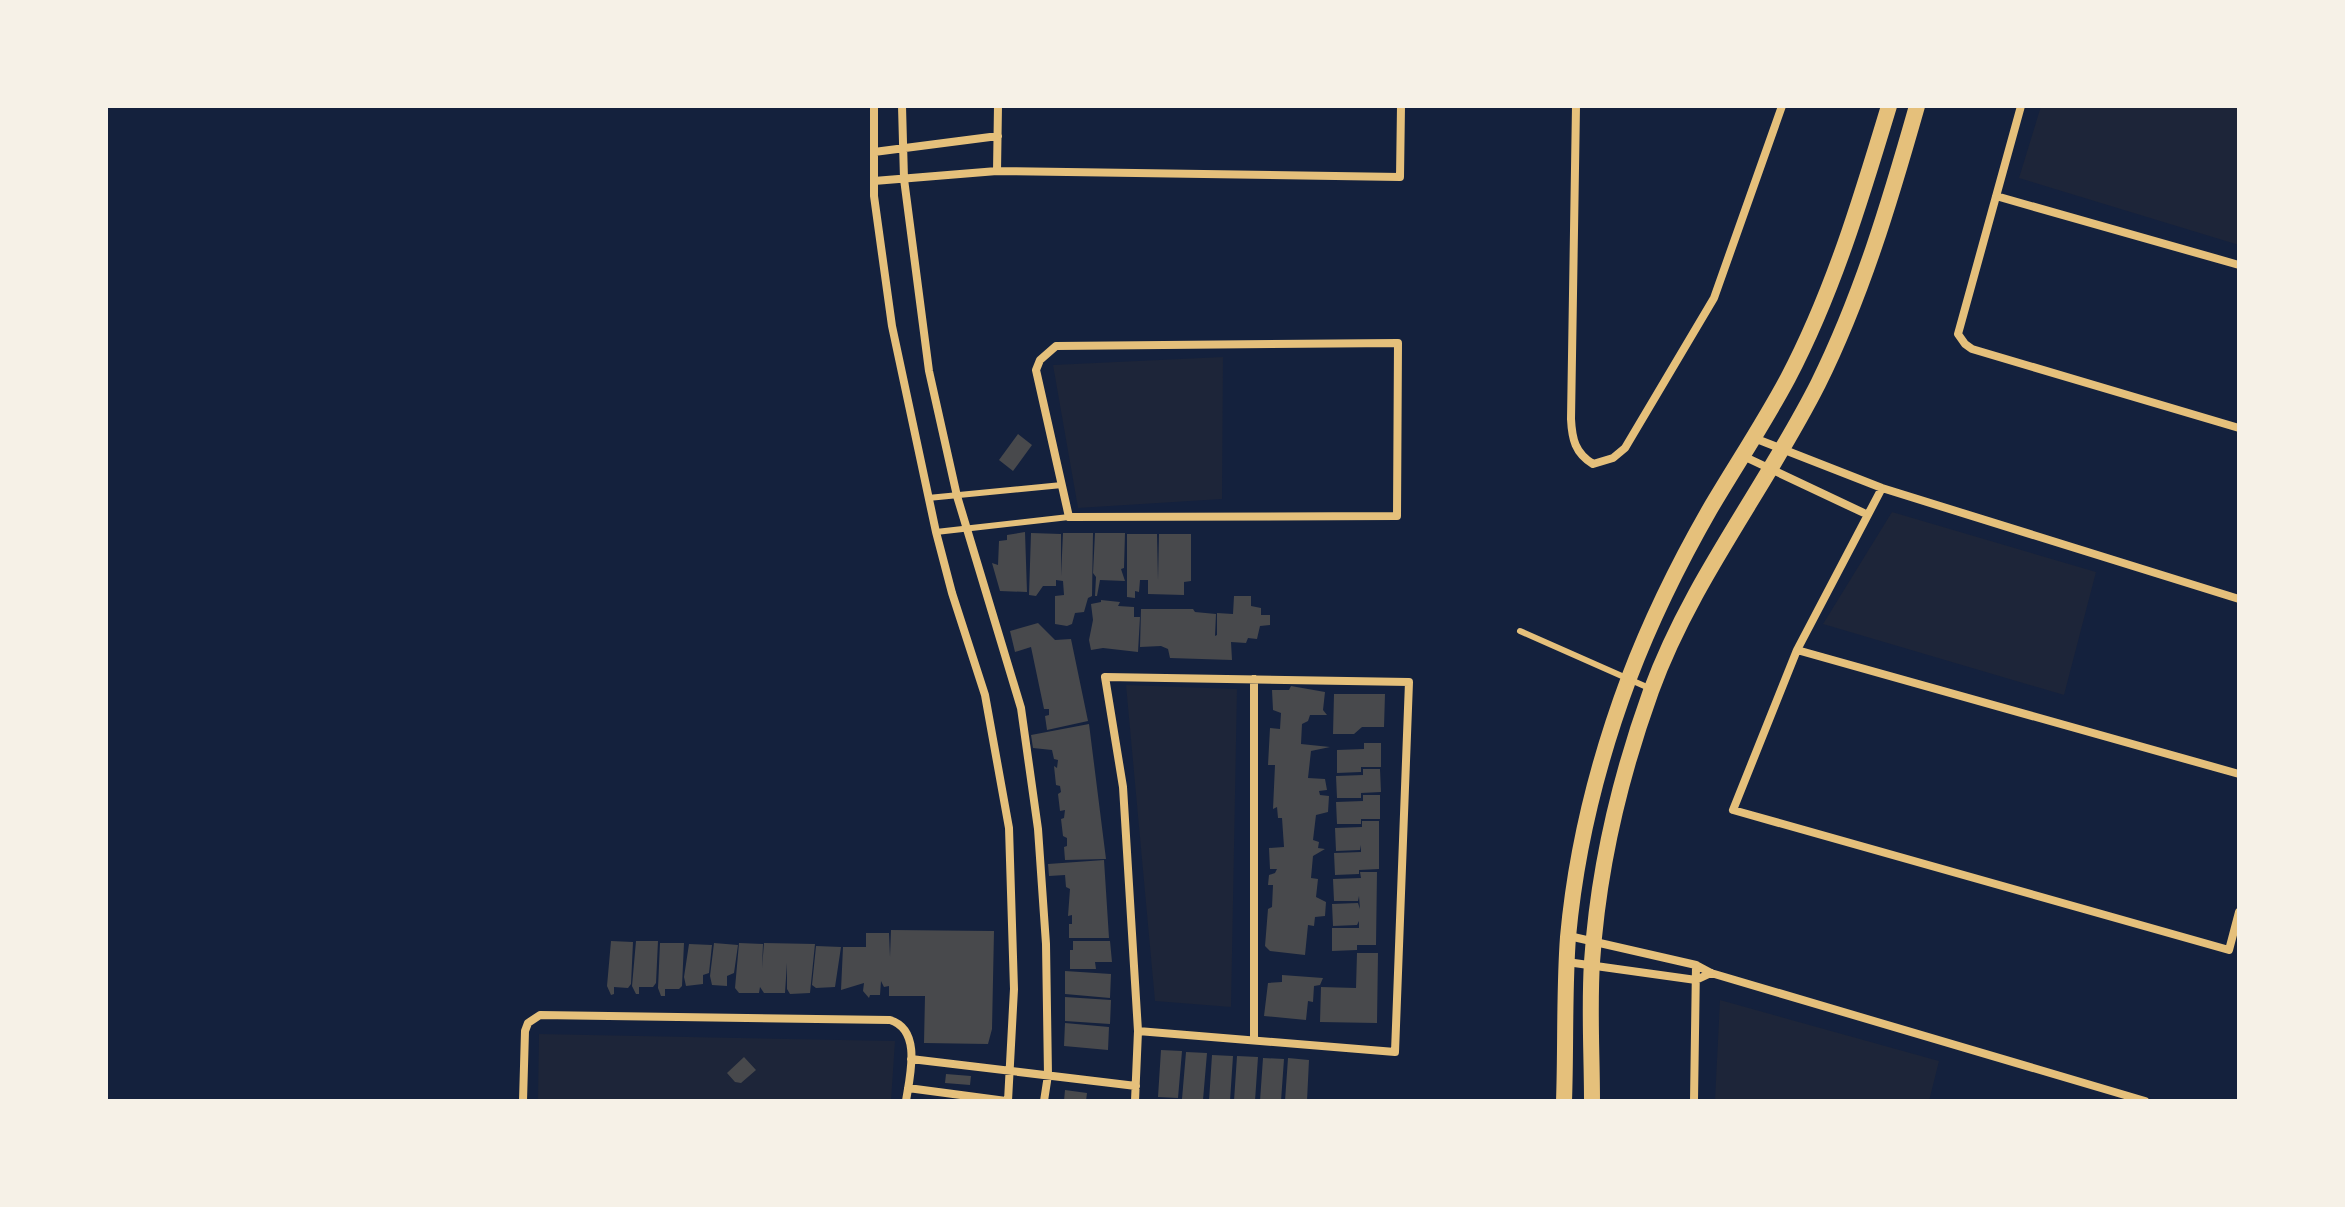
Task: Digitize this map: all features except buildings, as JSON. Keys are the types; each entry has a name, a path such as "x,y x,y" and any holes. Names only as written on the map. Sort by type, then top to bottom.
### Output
{"main road":[{"path":"1564,1101 1567,962 1575,880 1588,809 1608,737 1662,598 1787,380 1819,314 1843,251 1889,106"},
{"path":"1592,1101 1594,942 1631,747 1652,689 1693,596 1818,385 1858,295 1886,215 1917,106"},
{"path":"1575,880 1602,887"}],"street":[{"path":"874,106 874,181 892,326 936,532 985,695 1009,828 1014,989 1007,1101 908,1088"},
{"path":"902,106 904,179 929,371 957,496 1021,708 1038,829 1046,944 1048,1075 1044,1101"},
{"path":"997,171 998,106"},
{"path":"874,181 997,171 1400,177 1401,106"},
{"path":"1576,106 1571,419 1577,451 1593,464 1613,458 1625,448 1714,298 1782,106"},
{"path":"2019,106 1958,334 1972,349 2239,428"},
{"path":"874,152 998,136"},
{"path":"1996,196 2239,265"},
{"path":"1398,343 1397,516 1069,517 1036,370 1040,360 1056,346 1398,343"},
{"path":"1753,438 1882,488 2239,599"},
{"path":"1743,456 1866,514"},
{"path":"1882,488 1797,650 1733,810 2229,950 2239,912"},
{"path":"1797,650 2239,774"},
{"path":"1135,1101 1138,1031 1123,787 1105,677 1409,682 1395,1052 1138,1031"},
{"path":"1254,679 1254,1040"},
{"path":"1569,936 1696,965 1711,973 2145,1101"},
{"path":"1567,962 1696,980 1711,973"},
{"path":"1694,1101 1696,965"},
{"path":"523,1101 525,1031 532,1018 540,1015 890,1020 900,1023 909,1034 911,1059 906,1101"},
{"path":"911,1059 1136,1086"}],"lane":[{"path":"928,498 1062,485"},
{"path":"936,532 1069,517"},
{"path":"1520,631 1652,689"}],"shaded area":[{"path":"2041,106 2239,106 2239,245 2019,178"},
{"path":"1223,357 1222,499 1078,508 1053,365"},
{"path":"1892,512 2096,572 2064,695 1823,624"},
{"path":"1126,685 1237,689 1231,1007 1155,1001"},
{"path":"1720,1000 1939,1061 1929,1101 1715,1101"},
{"path":"539,1034 895,1041 891,1101 538,1101"}]}
